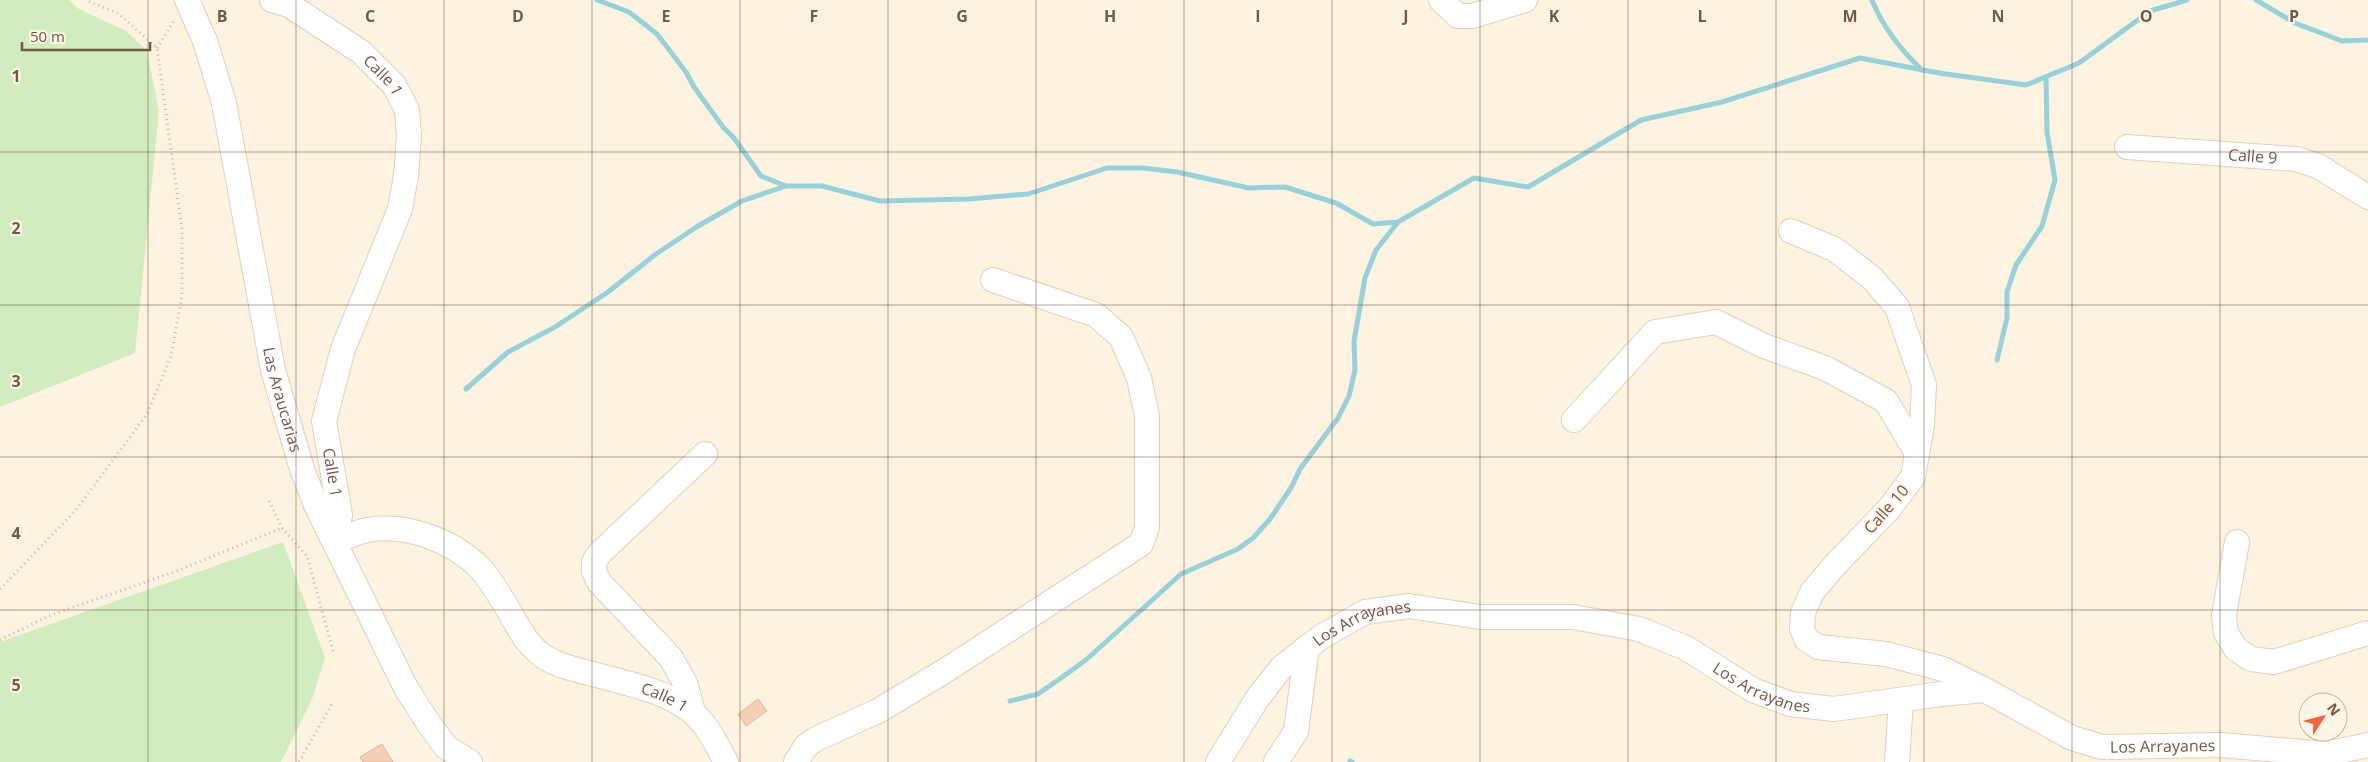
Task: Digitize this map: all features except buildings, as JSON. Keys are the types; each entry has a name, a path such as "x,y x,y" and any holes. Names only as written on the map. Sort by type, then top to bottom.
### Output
{"street":[{"name":"Calle 1","path":"272,0 289,5 361,52 394,85 407,110 409,135 406,176 400,209 343,349 324,420 340,515 335,542"},
{"path":"1441,0 1458,16 1472,16 1525,0"},
{"name":"Las Araucarias","path":"182,8 205,41 224,103 273,370 302,469 316,505 406,688 446,747 470,762"},
{"name":"Calle 9","path":"2127,148 2296,159 2318,166 2368,198"},
{"name":"Calle 10","path":"1791,231 1834,249 1872,278 1897,307 1924,385 1922,425 1913,476 1888,510 1812,592 1804,613 1802,628 1806,639 1818,647 1895,656 1943,669 1985,690"},
{"path":"796,762 806,746 816,739 878,711 943,672 1132,551 1141,544 1148,527 1147,416 1139,378 1121,337 1096,315 993,280"},
{"path":"1574,420 1655,332 1716,322 1764,346 1825,368 1886,401 1917,453"},
{"path":"693,712 685,683 671,658 599,582 594,571 594,562 608,544 705,454"},
{"name":"Calle 1","path":"335,542 367,530 401,528 427,536 456,550 479,568 503,601 523,636 542,656 568,668 634,685 670,698 693,712 715,740 726,762"},
{"path":"2237,542 2224,615 2226,633 2236,648 2251,659 2274,662 2368,633"},
{"name":"Los Arrayanes","path":"1218,762 1257,699 1281,668 1321,636 1365,612 1409,606 1480,617 1574,617 1639,629 1686,648 1753,690 1790,704 1834,709 1985,690 2072,738 2102,747 2221,746 2326,754 2368,745"},
{"path":"1276,762 1296,731 1307,647"},
{"path":"1897,762 1901,700"}],"path":[{"path":"86,0 119,14 157,48"},
{"path":"0,589 76,510 147,414 172,356 182,296 182,229 157,48 182,8"},
{"path":"269,501 282,528 307,556 333,651"},
{"path":"0,640 51,615 174,572 282,528"},
{"path":"299,762 333,702"}],"green space":[{"path":"0,0 69,0 77,8 126,31 147,51 159,111 135,353 0,407"},
{"path":"283,542 325,658 312,699 281,762 0,762 0,642"}],"waterway":[{"path":"597,0 629,12 657,34 686,72 694,87 723,127 734,138 761,176 786,186"},
{"path":"1872,0 1893,38 1922,70"},
{"path":"466,389 508,352 555,327 608,292 656,254 698,226 742,201 786,186 822,186 880,201 969,199 1028,194 1107,168 1143,168 1177,172 1249,188 1285,187 1336,203 1373,224 1398,222 1474,178 1528,187 1641,120 1722,102 1860,58 1939,73 2026,85 2079,63 2150,11 2187,0"},
{"path":"2256,0 2295,23 2342,41 2368,40"},
{"path":"1997,360 2007,318 2007,292 2016,265 2042,226 2055,180 2047,132 2046,77"},
{"path":"1010,701 1038,694 1087,659 1181,574 1238,549 1253,538 1270,519 1291,488 1300,469 1338,418 1349,396 1355,370 1354,341 1365,278 1376,250 1398,222"}]}
